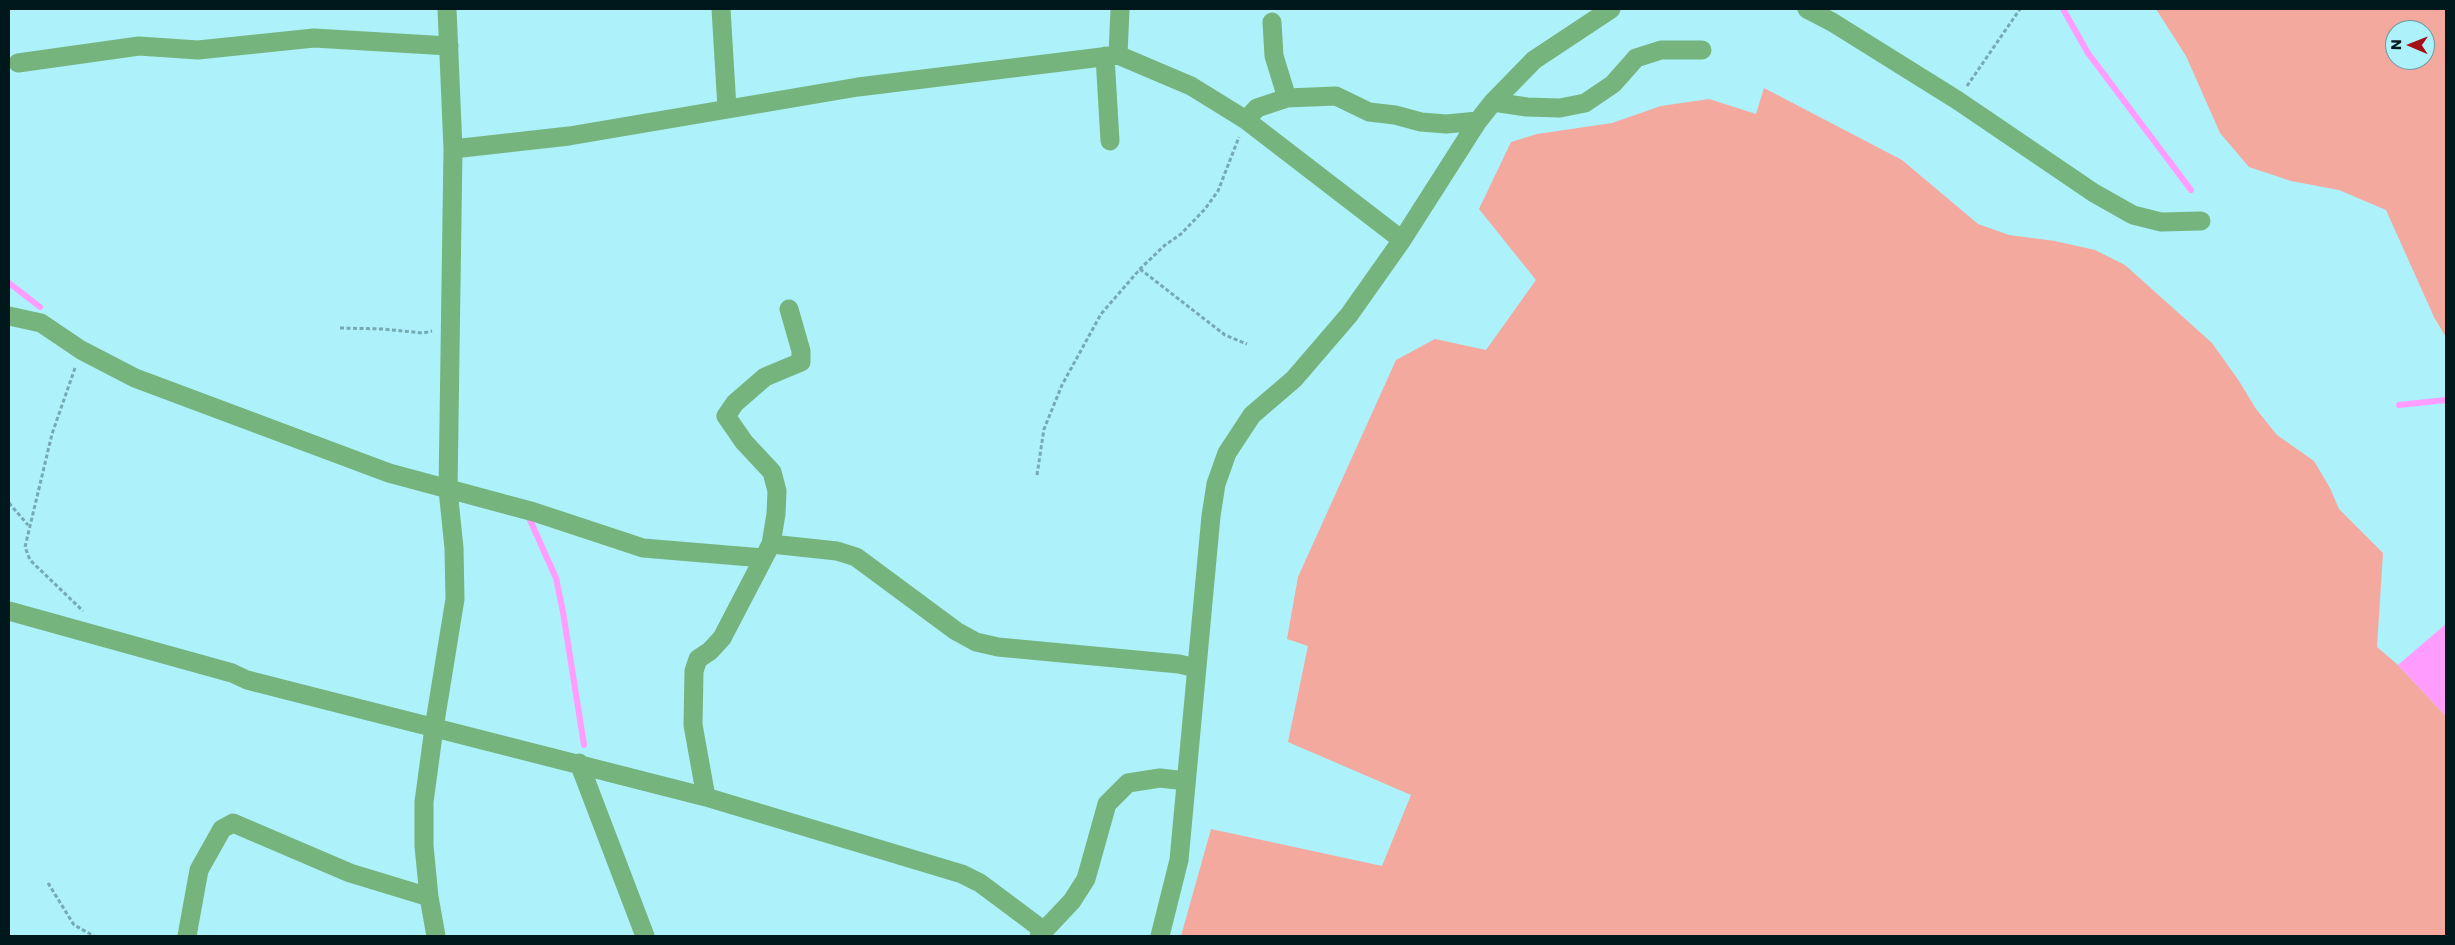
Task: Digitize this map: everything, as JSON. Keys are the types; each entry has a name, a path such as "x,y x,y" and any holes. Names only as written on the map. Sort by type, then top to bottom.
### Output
{"street":[{"path":"436,936 429,897 424,846 424,802 455,599 454,548 448,490 453,149 447,9"},
{"path":"721,9 727,108"},
{"path":"1110,141 1112,55 1120,9"},
{"path":"1160,936 1179,860 1211,516 1216,484 1227,453 1252,415 1294,379 1349,314 1402,240 1478,120 1493,102 1534,60 1611,9"},
{"path":"1807,9 1832,22 1957,100 2094,193 2132,215 2161,222 2200,221"},
{"path":"1272,22 1274,56 1287,98"},
{"path":"18,64 139,46 198,50 314,38 449,46"},
{"path":"1493,102 1527,107 1560,108 1585,103 1613,84 1636,58 1661,50 1702,50"},
{"path":"453,149 569,136 858,86 1112,55 1191,86 1246,120 1402,240"},
{"path":"1246,120 1258,108 1287,98 1336,96 1369,112 1395,115 1421,122 1446,124 1478,120"},
{"path":"706,797 693,725 694,671 698,659 710,652 722,638 767,551 777,491 772,472 744,442 726,416 735,403 765,377 801,362 801,351 789,309"},
{"path":"9,316 40,323 81,350 134,378 389,473 534,512 643,548 837,551 856,558 956,631 976,642 998,647 1179,664 1196,668"},
{"path":"9,611 232,673 247,680 706,797 962,874 980,882 1041,933 1072,901 1086,879 1107,804 1128,783 1160,778 1186,781"},
{"path":"578,763 646,936"},
{"path":"187,936 199,870 222,829 233,822 350,873 429,897"}],"path":[{"path":"1957,100 2020,9"},
{"path":"1037,475 1044,429 1062,385 1101,314 1140,269 1165,245 1181,234 1218,191 1246,120"},
{"path":"1140,269 1225,335 1247,344"},
{"path":"340,328 423,333 450,328"},
{"path":"81,350 52,434 28,525 25,547 30,560 87,615"},
{"path":"9,503 28,525"},
{"path":"48,883 74,925 94,936"}],"shaded area":[{"path":"2156,9 2446,9 2446,337 2434,317 2386,210 2339,190 2291,181 2249,167 2220,133 2186,56"},
{"path":"1764,88 1902,160 1978,224 2009,235 2055,241 2095,250 2125,265 2212,343 2256,409 2277,435 2314,461 2330,488 2339,509 2383,553 2377,647 2398,665 2445,715 2446,936 1181,936 1211,829 1382,866 1411,795 1288,742 1308,646 1287,639 1298,577 1396,360 1435,339 1486,350 1536,280 1479,209 1511,142 1537,134 1612,123 1661,106 1709,99 1756,114"},
{"path":"2446,624 2446,760 2445,715 2398,665"}],"waterway":[{"path":"2063,9 2088,53 2191,190"},
{"path":"9,283 40,307"},
{"path":"2399,405 2446,400"},
{"path":"530,520 556,578 584,745"}]}
